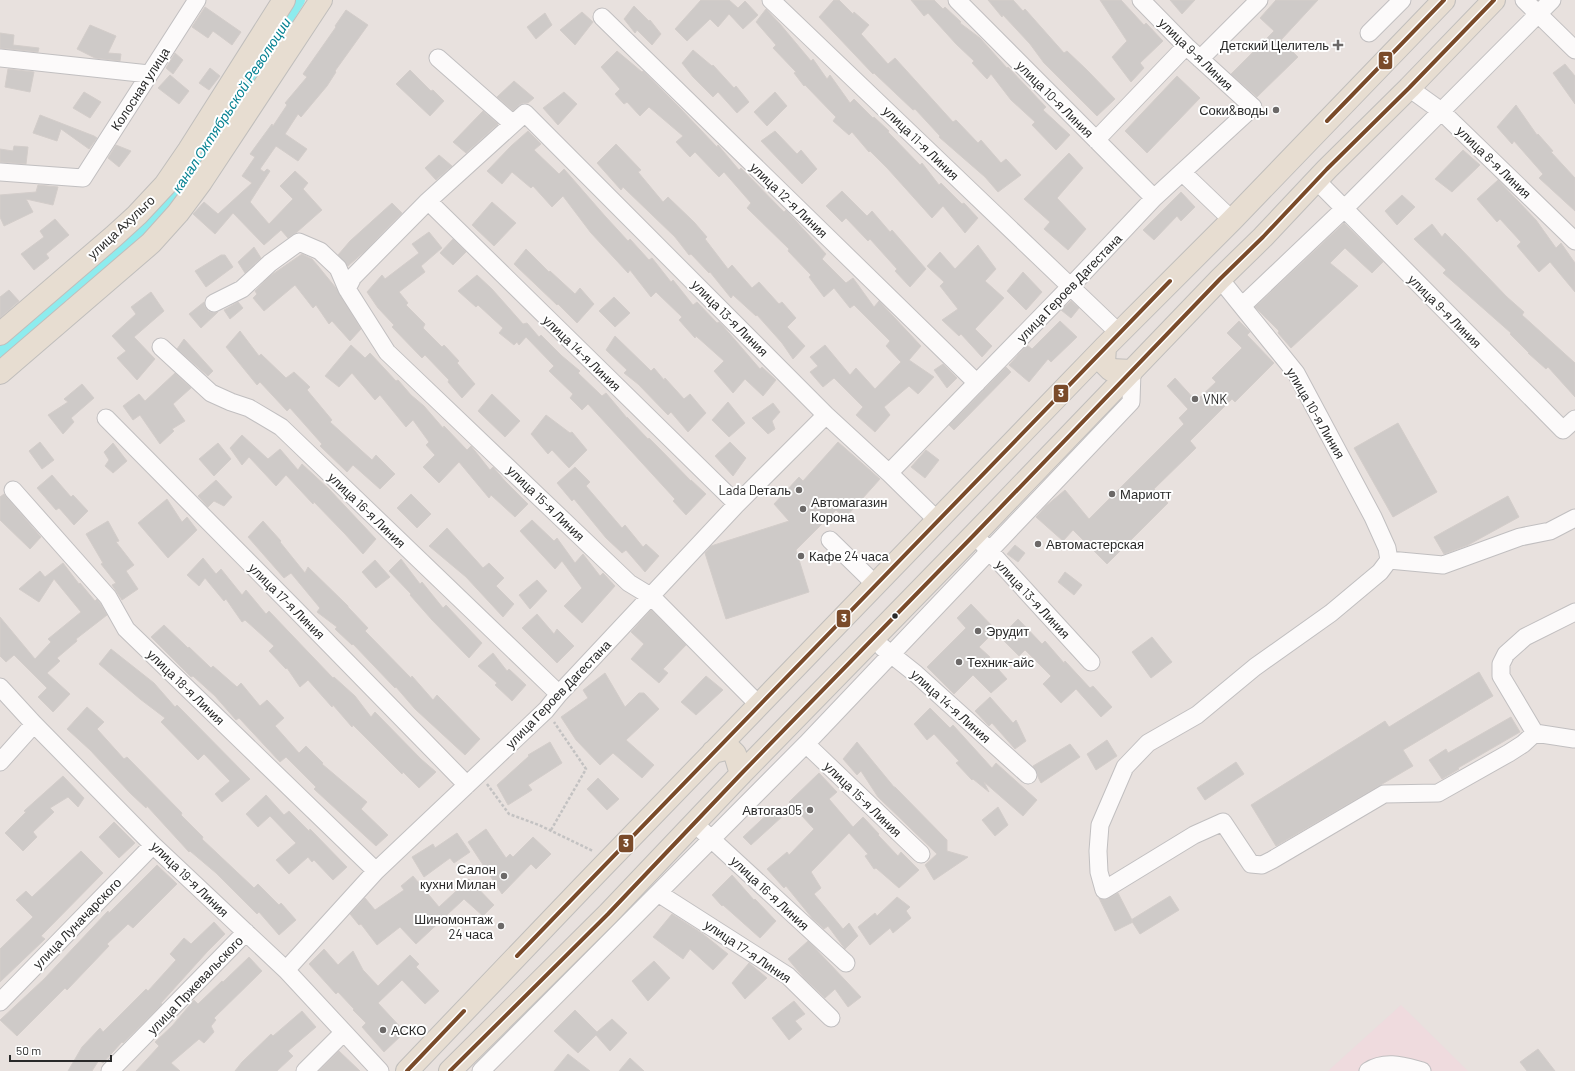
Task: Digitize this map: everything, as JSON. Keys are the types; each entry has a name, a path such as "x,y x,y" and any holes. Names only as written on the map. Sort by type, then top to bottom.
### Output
{"main road":[{"name":"улица Ахульго","path":"0,334 114,236 137,215 165,185 190,150 284,0"},
{"path":"0,373 152,243 178,213 201,182 321,0"},
{"path":"407,1071 713,752 1112,340 1232,220 1444,0"},
{"path":"450,1071 608,914 741,774 974,536 1220,279 1263,237 1316,180 1409,88 1494,0"},
{"path":"1112,340 1104,363 1111,370 1132,371"},
{"path":"713,752 729,748 735,754 741,774"}],"street":[{"name":"Колосная улица","path":"0,172 83,178 197,0"},
{"name":"улица 11-я Линия","path":"771,0 1071,286 1112,340"},
{"name":"улица 10-я Линия","path":"957,0 1154,198"},
{"name":"улица 9-я Линия","path":"1141,0 1186,46 1253,107"},
{"path":"1200,59 1259,0"},
{"path":"1369,33 1402,0"},
{"path":"1524,0 1575,50"},
{"path":"1242,306 1344,209 1552,0"},
{"name":"улица 12-я Линия","path":"602,17 976,383"},
{"path":"1096,140 1186,46"},
{"path":"0,58 149,74"},
{"name":"улица 13-я Линия","path":"438,58 519,118 826,415 938,521"},
{"name":"улица 8-я Линия","path":"1409,88 1442,110 1575,241"},
{"name":"улица Героев Дагестана","path":"889,473 1071,286 1154,198 1183,173 1253,107"},
{"path":"347,289 353,277 428,201 519,118"},
{"path":"1183,173 1232,220"},
{"name":"улица 9-я Линия","path":"1316,180 1563,430 1575,419"},
{"name":"улица 14-я Линия","path":"428,201 737,504"},
{"name":"улица 15-я Линия","path":"214,303 242,289 270,263 299,242 320,251 338,268 347,289 387,352 629,583 652,597 759,705"},
{"name":"улица 10-я Линия","path":"1220,279 1296,373 1373,517 1387,548 1388,560"},
{"name":"улица 16-я Линия","path":"161,347 211,393 249,408 281,427 559,694"},
{"path":"481,1071 806,744 1131,402 1132,371"},
{"name":"улица Героев Дагестана","path":"286,970 376,872 546,710 559,694 652,597 737,504 826,415"},
{"name":"улица 17-я Линия","path":"106,418 291,604 473,780"},
{"name":"улица 18-я Линия","path":"13,490 108,597 126,629 376,872"},
{"path":"1535,733 1523,744 1509,753 1438,793 1384,794 1262,865 1251,864 1222,822 1194,835 1104,890 1099,872 1098,851 1100,825 1125,767 1148,743 1197,715 1255,667 1331,613 1380,572 1388,560 1443,565 1520,537 1550,531 1575,518"},
{"name":"улица 13-я Линия","path":"974,536 1091,662"},
{"path":"830,540 876,585"},
{"path":"1535,733 1501,676 1501,664 1506,654 1525,637 1575,612"},
{"name":"улица 14-я Линия","path":"873,640 916,674 1028,775"},
{"name":"улица 19-я Линия","path":"1,690 153,845 286,970 380,1071"},
{"path":"0,762 34,724"},
{"path":"1535,733 1574,739"},
{"name":"улица 15-я Линия","path":"806,744 921,854"},
{"name":"улица 16-я Линия","path":"695,824 846,963"},
{"name":"улица Луначарского","path":"0,1002 153,845"},
{"name":"улица 17-я Линия","path":"658,893 788,976 831,1018"},
{"name":"улица Пржевальского","path":"110,1071 246,932"},
{"path":"305,1071 343,1033"},
{"path":"1368,1071 1376,1066 1398,1064 1422,1071"}],"path":[{"path":"546,710 586,769 551,830"},
{"path":"473,780 509,814 551,830 609,860"}],"shaded area":[{"path":"1401,1005 1468,1071 1328,1071"}],"building":[{"path":"701,0 729,0 738,8 745,1 758,15 743,29 729,14 718,27 710,19 687,41 675,29"},
{"path":"834,0 839,0 853,14 854,12 869,25 861,34 888,64 895,58 953,122 956,120 978,143 981,140 1001,163 1006,159 1021,175 998,192 985,177 939,137 940,136 915,109 913,110 874,73 873,74 819,17"},
{"path":"911,0 934,0 943,9 945,7 961,22 960,23 980,38 1007,68 1008,67 1046,107 1043,110 1070,135 1056,150 1032,125 1035,122 1011,100 991,74 987,79 972,63 974,61 956,44 928,13 924,16"},
{"path":"988,0 1013,0 1023,11 1025,9 1064,53 1067,51 1115,99 1097,116 1044,63 1030,44 1003,15 1002,17"},
{"path":"1100,0 1121,0 1144,25 1146,23 1163,41 1140,63 1144,68 1131,82 1112,57 1127,41"},
{"path":"1170,0 1195,0 1182,14"},
{"path":"1276,0 1318,0 1281,40 1298,57 1257,97 1231,74 1274,31 1260,18"},
{"path":"634,6 649,21 650,20 661,34 652,45 637,30 635,33 624,19"},
{"path":"205,7 241,32 232,45 213,31 208,38 192,27"},
{"path":"766,9 811,61 813,59 827,79 830,75 850,103 854,99 873,118 874,117 889,131 888,132 920,165 922,163 939,185 941,183 962,204 964,203 978,218 965,233 943,206 932,218 852,132 849,135 833,121 836,117 805,85 804,86 794,73 796,72 773,48 776,45 756,22"},
{"path":"346,10 368,25 335,71 336,72 327,86 301,117 298,114 285,134 307,149 298,161 276,146 260,169 264,172 267,169 270,171 250,202 269,224 293,199 280,186 295,171 308,183 303,189 322,210 288,238 281,230 264,245 233,213 215,234 193,214 204,202 218,214 252,183 242,176 255,157 250,154 272,124 273,126 287,105 285,103 307,77 303,74"},
{"path":"582,12 593,22 575,45 560,30"},
{"path":"545,13 552,25 536,39 527,27"},
{"path":"90,25 116,36 108,53 121,54 120,61 95,58 77,49"},
{"path":"0,33 14,35 13,45 39,48 38,52 0,48"},
{"path":"693,50 712,66 713,65 734,88 736,86 749,102 737,113 718,92 713,97 693,77 682,63"},
{"path":"617,51 642,72 643,71 717,147 718,145 739,170 741,168 784,212 786,210 826,254 822,259 846,283 853,278 874,307 879,301 921,346 909,360 934,377 918,394 909,386 884,407 890,415 875,432 856,415 863,407 834,378 823,387 810,372 818,366 810,357 825,345 850,375 856,368 875,389 901,362 886,346 890,341 854,305 850,308 834,288 824,297 809,277 811,275 788,251 789,249 747,208 751,203 724,172 719,177 695,152 690,157 676,142 683,136 649,107 640,116 627,102 624,104 615,94 620,89 601,67"},
{"path":"175,53 183,60 173,74 166,68"},
{"path":"1565,64 1575,76 1575,104 1553,73"},
{"path":"210,68 220,76 209,90 199,83"},
{"path":"8,69 34,72 30,92 5,87"},
{"path":"410,70 431,91 433,90 444,101 430,116 396,84"},
{"path":"170,75 189,91 179,104 158,88"},
{"path":"1177,76 1200,98 1147,153 1125,131"},
{"path":"514,81 534,98 528,103 519,105 513,111 497,97"},
{"path":"84,92 101,102 90,118 73,108"},
{"path":"564,92 577,104 558,125 543,108"},
{"path":"775,92 787,106 767,126 754,112"},
{"path":"1516,105 1537,135 1538,134 1553,151 1551,152 1575,178 1575,211 1539,178 1543,174 1514,141 1512,144 1497,127"},
{"path":"483,111 498,124 466,153 453,142"},
{"path":"40,115 97,138 89,149 61,129 57,141 33,133"},
{"path":"528,131 541,144 534,150 559,174 564,169 628,241 630,239 649,260 652,258 671,282 673,280 693,305 697,302 717,323 719,322 723,326 760,369 762,367 776,380 763,396 745,379 733,393 714,371 724,361 696,336 695,338 679,320 682,317 656,292 651,297 630,270 628,273 591,233 563,196 552,207 533,186 531,188 512,172 502,184 487,171"},
{"path":"775,131 797,154 801,150 817,169 802,184 761,141"},
{"path":"616,144 641,170 638,172 663,202 668,197 694,222 707,237 705,239 728,269 732,265 752,288 759,282 779,304 782,302 796,318 787,327 805,346 793,359 782,343 757,315 756,316 733,295 731,298 710,272 709,273 691,254 689,255 675,237 623,187 621,190 597,163"},
{"path":"116,145 131,151 119,167 108,158"},
{"path":"14,146 28,147 26,164 0,162 0,149 13,151"},
{"path":"1463,150 1480,165 1452,192 1435,179"},
{"path":"1069,153 1083,168 1057,198 1086,229 1068,250 1044,229 1050,222 1024,199"},
{"path":"439,155 452,166 436,180 425,168"},
{"path":"1498,180 1536,220 1556,248 1561,243 1575,263 1575,292 1550,262 1539,272 1517,246 1521,242 1500,219 1497,222 1477,199"},
{"path":"38,185 58,187 53,205 26,199 33,212 4,226 0,217 0,195 36,192"},
{"path":"842,191 867,216 872,211 890,232 892,230 926,269 910,287 895,271 897,269 870,239 868,241 846,218 842,222 826,206"},
{"path":"1181,192 1195,207 1181,221 1177,216 1154,240 1143,230"},
{"path":"1402,195 1415,207 1397,225 1385,211"},
{"path":"492,202 516,223 494,246 472,225"},
{"path":"392,203 402,213 364,252 348,266 338,255 350,241"},
{"path":"55,219 69,235 46,254 49,258 34,270 21,254 44,237 40,231"},
{"path":"1344,223 1383,262 1372,273 1345,248 1330,263 1358,286 1291,348 1278,333 1279,331 1255,307"},
{"path":"1432,224 1442,237 1445,233 1507,297 1524,312 1522,315 1575,363 1575,397 1548,367 1546,369 1528,353 1510,334 1511,333 1443,273 1446,270 1414,239"},
{"path":"429,232 442,248 421,266 425,272 399,292 408,303 406,305 425,324 423,328 442,347 444,345 459,361 457,363 475,384 462,398 448,382 449,380 425,355 422,358 392,327 394,325 378,308 367,292 382,275 385,279 419,253 412,244"},
{"path":"453,239 466,252 453,265 440,253"},
{"path":"978,245 996,269 985,281 1004,298 975,329 992,346 982,357 961,334 959,336 942,320 958,309 940,286 944,282 927,266 940,252 955,269"},
{"path":"254,247 261,258 245,273 238,262"},
{"path":"526,249 549,272 550,271 575,294 580,288 594,304 577,323 514,264"},
{"path":"302,254 312,259 336,288 361,329 350,341 332,321 329,324 316,305 313,308 295,285 264,311 253,298 257,294 255,291 270,276"},
{"path":"221,255 225,255 233,267 206,287 195,271"},
{"path":"1023,272 1042,292 1026,310 1007,291"},
{"path":"477,275 492,289 523,324 527,323 539,337 541,335 580,371 578,373 602,396 606,393 627,418 706,494 686,515 673,501 675,499 588,404 582,410 570,398 573,394 549,371 554,366 526,337 519,345 517,342 514,345 499,333 503,328 478,305 476,307 458,291"},
{"path":"9,290 19,301 0,318 0,297"},
{"path":"151,292 164,311 134,337 155,359 137,380 117,358 126,351 112,336 136,314 131,307"},
{"path":"614,297 630,313 615,327 599,311"},
{"path":"1071,301 1079,308 1071,318 1061,310"},
{"path":"204,302 208,311 213,313 218,312 201,328 189,314"},
{"path":"238,302 243,308 230,319 224,310"},
{"path":"1060,321 1077,337 1051,362 1048,359 1029,382 1009,365 1027,345 1032,349"},
{"path":"1239,321 1250,332 1247,335 1274,363 1235,402 1232,399 1190,441 1196,448 1154,489 1168,503 1107,564 1073,530 1063,541 1036,517 1046,506 1065,490 1089,519 1184,424 1179,418 1188,409 1167,386 1175,378 1196,401 1216,382 1212,378 1242,348 1227,333"},
{"path":"240,331 259,356 261,354 286,378 294,372 310,387 307,390 332,420 330,422 372,460 376,455 395,474 380,489 353,465 347,472 320,446 322,444 290,408 287,411 260,382 257,385 226,347"},
{"path":"615,336 651,371 654,368 664,380 665,378 684,399 690,394 706,413 688,432 671,412 668,415 638,384 624,373 627,370 606,350"},
{"path":"184,339 213,371 208,376 177,349"},
{"path":"351,345 365,358 370,353 396,381 398,380 411,395 424,406 443,428 444,426 467,450 471,446 490,470 493,467 528,504 515,517 491,495 489,498 459,462 439,483 423,467 435,455 426,445 429,442 413,420 406,427 380,395 375,400 352,373 339,387 325,376"},
{"path":"943,364 957,378 947,388 934,370"},
{"path":"1006,367 1011,372 954,430 949,425"},
{"path":"175,373 191,388 173,404 185,421 172,429 174,431 160,444 140,415 133,420 123,406 139,394 145,401"},
{"path":"82,384 94,398 71,418 74,422 63,434 48,415 68,402 64,399"},
{"path":"492,394 520,421 505,437 478,411"},
{"path":"728,402 745,423 729,437 712,420"},
{"path":"773,403 780,412 772,421 775,429 768,434 752,418"},
{"path":"546,415 570,433 572,432 587,450 569,468 552,450 548,454 531,434"},
{"path":"1398,423 1437,492 1393,517 1354,448"},
{"path":"242,435 268,459 280,449 298,470 302,464 329,489 376,539 363,554 314,502 313,504 286,475 276,486 249,457 242,465 230,448"},
{"path":"40,442 54,460 42,469 29,451"},
{"path":"730,442 746,458 733,476 715,456"},
{"path":"838,442 880,479 845,518 836,510 796,550 809,592 726,619 705,553 711,546 789,521 774,504 799,477 803,481"},
{"path":"113,443 127,461 113,473 105,466 109,460 104,452"},
{"path":"218,443 231,459 214,476 199,459"},
{"path":"926,450 939,460 925,478 911,467"},
{"path":"575,467 590,482 586,486 622,528 625,525 643,547 646,544 659,556 645,572 626,550 622,553 606,538 574,499 572,501 557,483"},
{"path":"52,475 71,497 73,495 88,511 74,525 59,508 56,510 37,488"},
{"path":"216,480 232,497 224,506 214,501 208,507 198,496"},
{"path":"4,494 41,537 30,549 0,520 0,497"},
{"path":"411,494 431,514 417,528 397,508"},
{"path":"1508,496 1519,517 1468,545 1444,554 1434,537"},
{"path":"167,499 182,522 187,517 197,530 168,558 138,523"},
{"path":"532,520 554,541 557,538 575,563 583,554 600,576 603,573 615,586 582,623 564,606 582,588 562,561 555,569 520,531"},
{"path":"108,521 119,541 116,542 134,565 126,571 138,589 122,600 112,585 116,583 101,564 103,563 86,534"},
{"path":"263,521 281,541 280,542 305,573 308,567 348,606 368,628 365,631 411,678 412,676 433,700 437,695 480,739 465,755 415,709 396,687 395,688 353,644 352,645 335,629 337,627 317,612 320,608 291,573 284,578 248,537"},
{"path":"447,528 483,568 489,563 504,578 496,586 514,604 503,617 466,577 429,546"},
{"path":"1015,545 1025,553 1018,562 1007,554"},
{"path":"203,558 216,574 221,569 242,595 246,590 266,614 269,611 333,678 334,677 355,696 371,717 375,712 421,759 436,772 419,788 403,772 402,774 353,725 352,727 308,680 300,687 287,668 286,669 269,651 274,646 245,620 242,622 226,599 224,601 205,578 199,586 187,575"},
{"path":"401,559 420,584 422,582 443,608 446,605 482,643 469,658 432,620 410,595 411,594 389,571"},
{"path":"375,560 390,577 376,588 362,572"},
{"path":"63,563 79,584 80,583 95,601 97,599 107,615 76,639 77,641 57,658 60,661 47,673 70,694 53,712 38,697 47,688 14,655 6,662 0,656 0,617 35,659 51,642 48,639 81,612 54,579 39,602 19,589 40,571 45,577"},
{"path":"1065,572 1082,585 1074,595 1058,582"},
{"path":"537,580 547,591 530,609 519,595"},
{"path":"971,604 996,630 979,647 990,657 989,659 1007,679 991,693 973,675 954,694 927,667 966,628 957,618"},
{"path":"651,610 686,645 663,669 668,673 659,683 631,659 644,644 631,632"},
{"path":"537,614 554,634 557,629 574,646 557,663 522,628"},
{"path":"1018,619 1042,644 1045,641 1064,663 1065,661 1090,688 1093,686 1112,707 1101,717 1076,689 1061,703 1043,684 1051,676 1025,650 1019,656 1000,637"},
{"path":"164,625 211,668 213,666 237,687 241,683 260,706 267,700 284,718 275,726 299,753 306,746 323,763 322,764 367,802 361,809 388,835 376,846 314,789 316,787 286,757 280,762 239,718 236,720 215,696 193,676 191,677 151,637"},
{"path":"1152,637 1172,662 1151,678 1132,652"},
{"path":"111,649 154,683 175,707 177,705 250,779 222,802 215,794 230,781 204,754 198,760 161,722 165,718 99,664"},
{"path":"493,653 507,671 509,669 526,685 512,701 495,685 497,683 478,666"},
{"path":"1479,672 1493,696 1403,750 1413,766 1276,846 1251,805 1385,721 1389,727"},
{"path":"605,673 625,707 639,693 644,693 659,709 626,740 654,765 642,778 613,753 600,765 576,740 561,717 588,698 583,690"},
{"path":"706,676 723,690 696,715 681,702"},
{"path":"990,697 1013,723 1016,720 1026,741 1015,749 992,723 989,726 975,711"},
{"path":"87,707 104,722 97,729 124,759 127,757 182,813 181,815 203,837 202,839 254,888 258,884 279,905 281,903 296,920 279,935 259,912 257,914 216,873 190,851 189,852 147,806 146,808 130,793 90,750 67,729"},
{"path":"930,708 950,728 953,725 992,768 996,763 1037,800 1023,816 984,782 989,792 973,779 972,780 956,763 959,761 934,734 927,740 914,724"},
{"path":"1511,717 1520,732 1442,779 1429,760 1446,749 1448,753"},
{"path":"1107,740 1117,756 1096,770 1087,754"},
{"path":"550,742 562,763 528,785 532,790 508,805 497,785 529,756 528,755"},
{"path":"857,742 894,787 947,840 947,851 968,857 934,880 925,865 937,854 878,797 861,771 857,775 843,759"},
{"path":"1070,744 1080,757 1041,783 1033,766"},
{"path":"1236,762 1244,774 1205,800 1197,788"},
{"path":"819,773 837,792 829,799 853,827 863,817 898,856 901,852 919,870 899,888 876,868 874,869 865,856 868,854 849,833 811,872 821,888 814,894 843,929 849,923 858,936 845,949 828,926 824,929 812,918 786,886 784,888 767,869 787,852 789,855 814,829 789,802"},
{"path":"63,776 84,798 78,807 68,797 50,808 54,812 33,832 37,837 23,851 5,833 26,812 24,811"},
{"path":"598,778 619,799 607,810 587,789"},
{"path":"266,795 284,815 289,811 309,831 310,829 347,867 333,880 314,860 312,862 308,857 289,874 276,860 296,843 270,816 258,827 246,814"},
{"path":"775,807 784,815 751,845 743,837"},
{"path":"998,807 1008,825 995,836 982,820"},
{"path":"114,822 135,843 119,858 99,837"},
{"path":"486,829 506,858 510,854 513,857 533,837 551,854 536,869 531,864 502,894 468,842"},
{"path":"457,833 470,852 454,863 450,858 424,877 412,857 433,844 435,848"},
{"path":"81,851 103,873 41,936 45,939 0,982 0,949 33,917 16,900 26,891 32,897"},
{"path":"157,865 177,884 133,928 128,924 107,944 109,946 67,990 65,988 17,1036 0,1020 44,979 108,911 109,913"},
{"path":"732,875 754,900 755,899 776,921 760,938 723,905 722,906 712,895"},
{"path":"413,876 439,907 469,879 494,905 483,916 464,899 416,944 400,927 377,945 361,924 359,925 350,914 365,898 375,910 404,890 401,886"},
{"path":"1118,893 1133,922 1115,931 1099,898 1105,900"},
{"path":"1170,896 1179,910 1140,934 1131,920"},
{"path":"897,897 910,907 906,911 911,918 893,933 890,928 870,945 858,927 875,913 877,916"},
{"path":"672,914 703,934 728,954 713,970 690,949 683,959 653,937"},
{"path":"214,922 225,934 161,1003 162,1004 123,1043 122,1042 103,1063 99,1060 92,1071 68,1071 82,1047 100,1028 103,1032 146,989 148,991 176,960 170,954 184,938 191,944"},
{"path":"808,941 861,997 848,1007 835,989 825,998 804,978 788,959"},
{"path":"324,949 338,965 353,951 363,970 378,986 410,955 419,964 416,967 439,991 425,1004 402,980 378,1003 405,1032 384,1052 362,1027 366,1023 338,992 336,994 309,964"},
{"path":"249,957 262,971 214,1018 216,1020 211,1026 214,1032 204,1043 199,1039 171,1063 180,1071 136,1071 159,1046 155,1042 172,1026 194,1000 198,1004"},
{"path":"654,961 670,978 648,1001 632,981"},
{"path":"749,963 767,978 745,999 732,983"},
{"path":"794,1001 805,1014 795,1021 802,1029 789,1040 772,1018"},
{"path":"575,1010 597,1032 612,1019 627,1033 610,1051 596,1035 578,1053 554,1031"},
{"path":"302,1011 316,1027 288,1051 293,1056 277,1071 235,1071 242,1062 271,1034 273,1036"},
{"path":"1538,1049 1555,1071 1527,1071 1520,1062"},
{"path":"339,1051 360,1071 319,1071"},
{"path":"568,1054 590,1071 554,1071"},
{"path":"630,1058 644,1071 619,1071"}],"waterway":[{"name":"канал Октябрьской Революции","path":"0,351 140,232 170,199 201,156 298,0"}],"transit line":[{"name":"3","path":"1327,121 1444,0"},
{"name":"3","path":"450,1071 608,914 741,774 974,535 1220,279 1263,237 1327,169 1409,88 1494,0"},
{"name":"3","path":"517,956 1170,281"},
{"name":"3","path":"407,1071 464,1011"}],"place":[{"name":"Детский Целитель","path":"1338,45"},
{"name":"Соки&воды","path":"1276,110"},
{"name":"VNK","path":"1195,399"},
{"name":"Lada Dеталь","path":"799,490"},
{"name":"Мариотт","path":"1112,494"},
{"name":"Автомагазин Корона","path":"803,509"},
{"name":"Автомастерская","path":"1038,544"},
{"name":"Кафе 24 часа","path":"801,556"},
{"name":"Эрудит","path":"978,631"},
{"name":"Техник-айс","path":"959,662"},
{"name":"Автогаз05","path":"810,810"},
{"name":"Салон кухни Милан","path":"504,876"},
{"name":"Шиномонтаж 24 часа","path":"501,926"},
{"name":"АСКО","path":"383,1030"}]}
